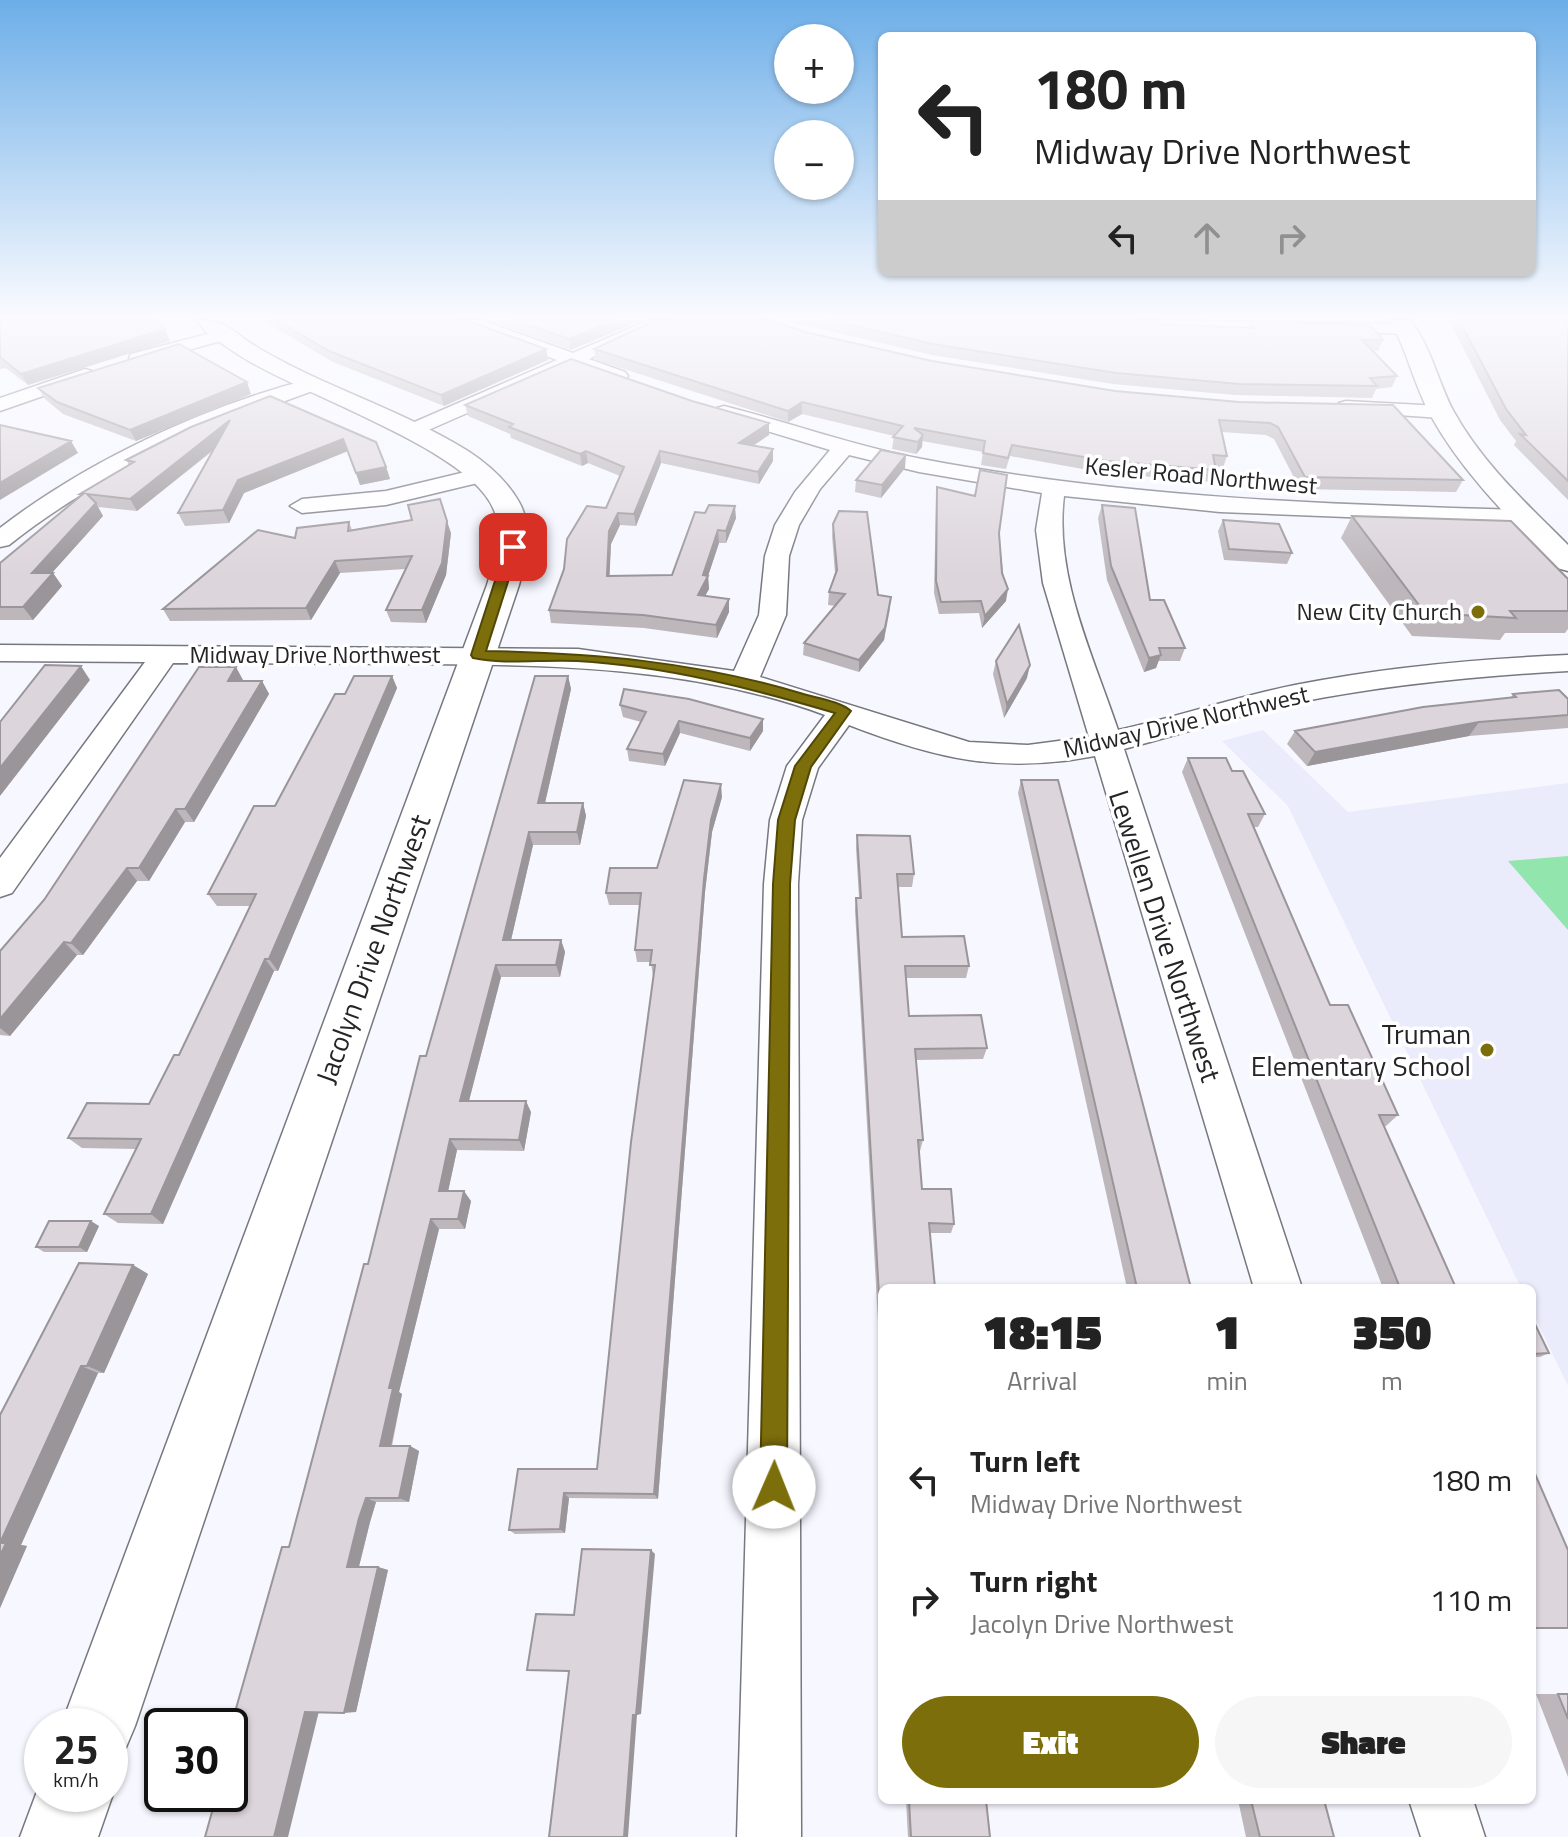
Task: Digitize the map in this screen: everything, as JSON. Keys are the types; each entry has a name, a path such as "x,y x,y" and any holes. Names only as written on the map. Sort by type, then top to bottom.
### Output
{"street":[{"path":"0,540 81,480 129,454 256,406"},
{"name":"Jacolyn Drive Northwest","path":"104,1708 478,655 513,547 512,525 505,502 482,475 459,455 356,406"},
{"path":"410,431 466,406"},
{"name":"Kesler Road Northwest","path":"704,406 845,447 1054,488 1348,515 1524,517"},
{"path":"1326,406 1441,412"},
{"path":"1439,406 1473,462 1568,562"},
{"path":"744,681 774,609 776,559 784,532 796,506 814,480 845,447"},
{"path":"302,506 386,498 482,475"},
{"name":"Lewellen Drive Northwest","path":"1054,488 1048,530 1049,556 1104,743 1277,1284"},
{"name":"Midway Drive Northwest","path":"0,653 578,657 667,667 744,681 844,711 945,747 994,755 1048,753 1104,743 1259,702 1347,685 1459,671 1568,663"},
{"path":"0,884 165,654"},
{"path":"769,1837 781,884 786,820 803,766 844,711"},
{"path":"1442,1804 1453,1837"},
{"path":"59,1837 68,1812"}],"shaded area":[{"name":"Truman Elementary School","path":"1263,730 1348,812 1568,783 1568,1386 1536,1319 1536,1284 1519,1284 1288,806 1222,741"}],"green space":[{"path":"1568,856 1568,930 1508,861"}],"building":[{"path":"67,406 189,406 130,430"},
{"path":"245,406 292,406 376,442 386,467 356,473 343,439 238,480 223,510 178,513 230,420 130,499 87,494 96,503 32,573 53,573 23,607 0,607 0,563 83,494 80,494 134,462 126,460 191,427"},
{"path":"467,406 709,406 769,423 739,443 773,449 758,472 660,451 634,514 618,513 609,531 607,576 672,575 695,512 705,513 709,505 735,506 726,531 718,530 703,575 708,576 698,595 729,599 716,625 643,615 549,610 564,569 567,539 587,506 606,508 624,467 586,451 580,454 509,427 513,424"},
{"path":"771,406 796,406 788,411"},
{"path":"818,406 1394,406 1463,480 1305,477 1278,427 1270,423 1219,420 1227,456 1213,455 1216,470 1108,461 1012,445 1008,458 983,453 985,441 914,428 923,435 918,442 893,437 903,426"},
{"path":"1504,406 1568,406 1568,481 1520,434 1526,435"},
{"path":"0,425 71,441 0,483"},
{"path":"881,450 906,455 882,485 856,480"},
{"path":"980,470 1007,475 999,533 1002,573 1008,589 985,616 981,601 941,602 936,581 937,487 975,496"},
{"path":"440,499 447,521 442,563 422,610 386,610 412,556 335,561 306,608 163,609 258,530 295,538 297,528 349,522 348,531 412,520 408,505"},
{"path":"1102,505 1135,508 1150,600 1164,600 1185,648 1159,648 1161,655 1149,658 1111,566"},
{"path":"839,511 867,512 878,595 891,597 885,628 859,660 804,643 845,594 829,592 837,570 833,524"},
{"path":"1352,516 1511,521 1568,579 1568,611 1510,611 1516,618 1425,613"},
{"path":"1223,520 1279,524 1292,553 1229,549"},
{"path":"1019,625 1030,665 1007,704 996,661"},
{"path":"45,665 81,666 0,768 0,722"},
{"path":"199,667 236,667 228,681 262,681 185,809 176,809 139,868 127,868 71,943 64,942 0,1019 0,951 44,900"},
{"path":"354,676 392,676 269,959 265,959 151,1214 104,1214 141,1139 68,1138 87,1103 149,1104 174,1055 179,1055 256,894 208,894 254,806 275,806 335,694 345,694"},
{"path":"535,676 568,676 538,803 583,803 577,832 529,832 503,940 561,940 556,965 496,965 460,1101 526,1101 519,1140 450,1139 439,1191 464,1191 458,1219 431,1219 389,1388 393,1388 380,1446 410,1446 399,1498 366,1498 347,1567 378,1567 344,1713 305,1712 274,1837 205,1837 212,1812 248,1812 248,1708 236,1708 282,1547 289,1547 364,1264 368,1264 420,1056 426,1056"},
{"path":"624,689 689,699 763,719 750,738 679,721 663,754 627,749 646,712 620,705"},
{"path":"1559,690 1568,699 1568,715 1479,722 1315,752 1295,731 1423,707"},
{"path":"1188,758 1226,758 1232,771 1243,771 1265,814 1248,814 1330,1005 1348,1005 1398,1115 1379,1115 1454,1284 1398,1284"},
{"path":"684,780 721,784 711,820 704,879 654,1494 564,1493 560,1529 509,1530 518,1469 597,1469 631,1142 655,965 650,965 652,950 635,950 641,893 606,893 610,868 657,868"},
{"path":"1021,780 1058,780 1190,1284 1136,1284"},
{"path":"857,835 910,836 914,874 897,874 902,937 964,936 969,966 905,966 909,1016 981,1015 987,1048 915,1049 923,1140 918,1140 922,1189 951,1189 954,1224 929,1223 935,1284 878,1284 856,898 861,898"},
{"path":"49,1221 91,1221 79,1247 36,1247"},
{"path":"79,1263 133,1265 87,1366 81,1366 0,1543 0,1415"},
{"path":"1536,1326 1549,1353 1536,1354"},
{"path":"1536,1476 1568,1550 1568,1628 1536,1628"},
{"path":"582,1549 651,1550 636,1715 633,1715 624,1837 549,1837 569,1671 527,1670 536,1614 574,1615"},
{"path":"1558,1694 1568,1694 1568,1719"},
{"path":"909,1804 986,1804 990,1837 911,1837"},
{"path":"1252,1804 1325,1804 1334,1837 1260,1837"}],"place":[{"name":"New City Church","path":"1478,612"},
{"name":"Truman Elementary School","path":"1487,1050"}],"route":[{"path":"513,547 478,655 578,657 667,667 744,681 844,711 803,766 786,820 781,884 774,1487"}]}
